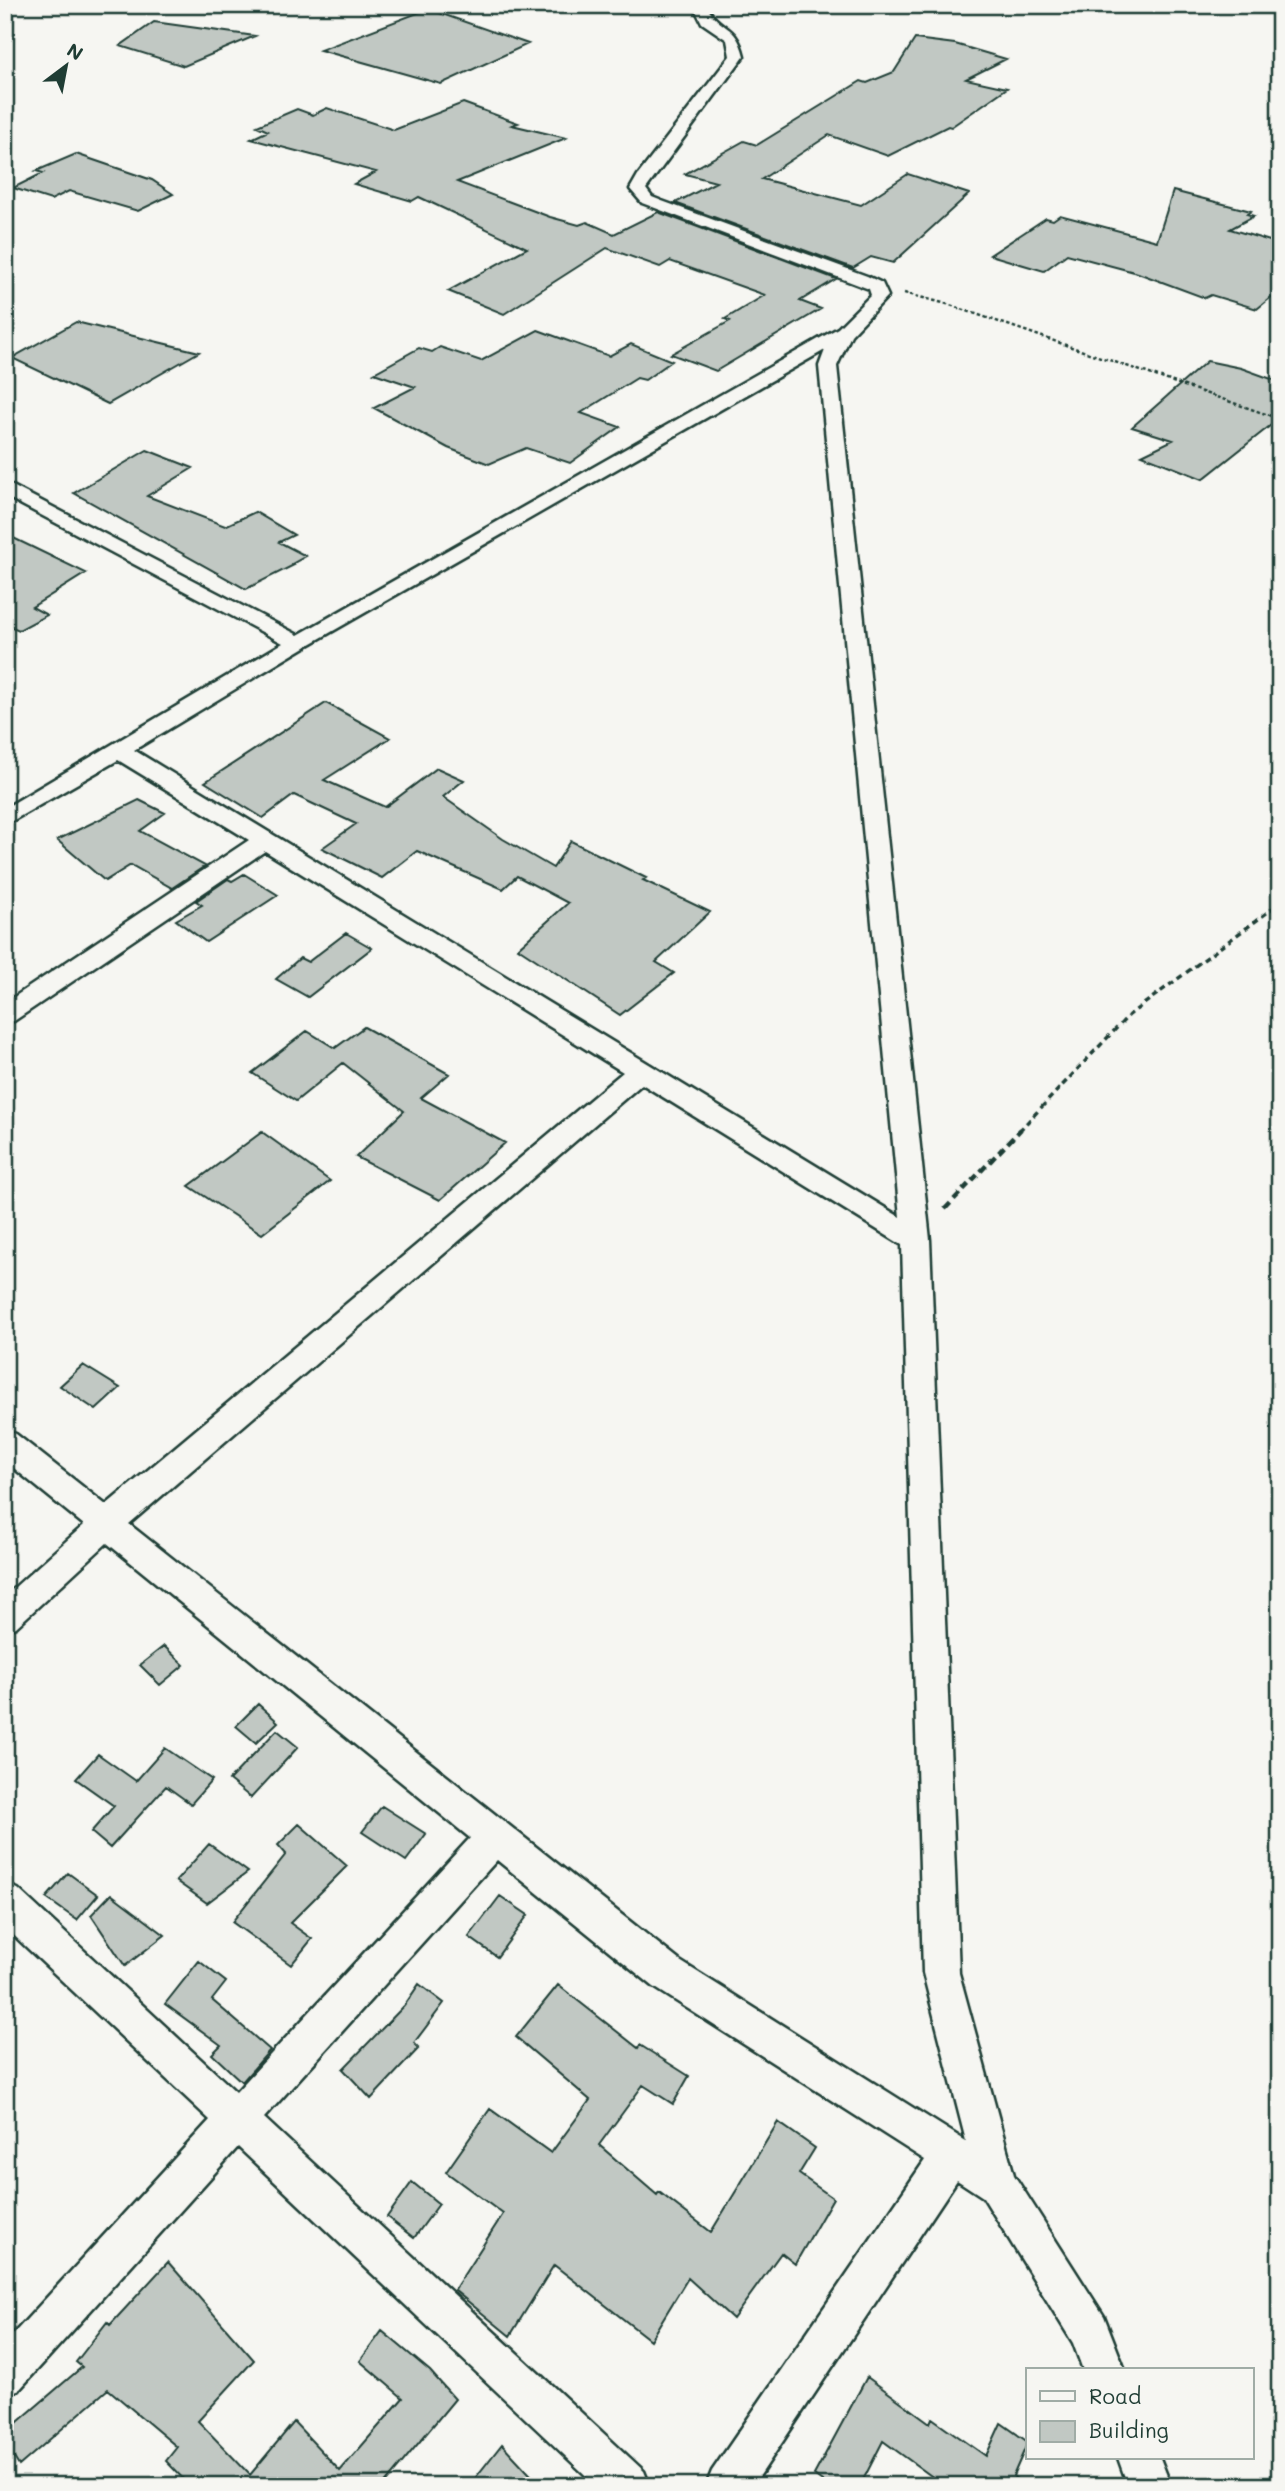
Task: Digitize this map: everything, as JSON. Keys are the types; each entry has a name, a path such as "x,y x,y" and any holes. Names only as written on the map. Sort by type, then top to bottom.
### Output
{"street":[{"path":"5,818 298,643 844,332 879,301 876,286 657,204 641,195 638,189 643,178 726,75 737,56 733,38 707,20 699,5"},
{"path":"844,332 834,348 828,366 916,1240 941,1973 997,2183 1088,2331 1103,2368"},
{"path":"5,488 298,643"},
{"path":"118,750 916,1240"},
{"path":"5,1015 265,839"},
{"path":"5,1617 106,1524 641,1071"},
{"path":"5,1443 667,1974 997,2183"},
{"path":"5,2374 495,1836"},
{"path":"5,1902 629,2486"},
{"path":"727,2486 951,2155"},
{"path":"1140,2460 1150,2486"}],"path":[{"path":"876,286 947,304 1280,419"},
{"path":"916,1240 1129,1015 1280,904"}],"building":[{"path":"428,9 528,44 441,84 320,50"},
{"path":"154,22 255,36 184,66 120,46"},
{"path":"915,39 955,44 1006,59 966,79 1007,88 951,127 948,126 888,156 829,135 762,179 861,205 908,174 969,194 893,263 871,257 853,268 675,203 716,182 685,174 744,141 757,145 861,81 867,83 894,72"},
{"path":"463,103 518,123 512,125 566,138 457,182 550,217 579,225 587,222 614,234 658,212 836,279 800,301 821,309 716,371 671,354 730,321 725,319 765,295 670,261 660,267 607,248 504,314 448,291 527,248 419,197 412,201 354,184 376,172 251,139 268,131 257,126 297,109 313,115 327,108 394,130"},
{"path":"76,154 152,180 173,194 138,211 69,191 51,200 13,188 43,173 36,171"},
{"path":"1173,191 1251,211 1247,214 1254,216 1230,229 1280,244 1280,290 1257,309 1211,295 1205,298 1138,273 1067,254 1044,271 990,255 1046,218 1053,220 1060,215 1157,241"},
{"path":"76,322 199,352 108,404 12,358"},
{"path":"538,330 609,356 631,344 672,361 645,380 637,378 581,413 620,427 570,463 526,448 489,464 448,448 374,408 415,387 374,373 419,348 432,352 440,347 481,361"},
{"path":"1207,361 1241,368 1280,382 1280,418 1203,479 1142,455 1173,440 1132,427"},
{"path":"147,450 193,468 147,496 225,526 255,512 294,535 279,542 306,556 292,564 294,565 246,589 74,493"},
{"path":"5,534 86,573 32,607 47,615 19,630 5,624"},
{"path":"326,703 390,738 324,780 385,807 437,768 464,780 443,797 503,839 553,868 571,841 710,912 656,962 674,973 620,1015 518,948 568,903 517,876 503,889 417,851 382,878 322,848 356,824 294,795 263,818 205,782"},
{"path":"139,800 165,813 140,831 205,866 172,888 131,865 105,881 57,840"},
{"path":"244,874 278,895 206,942 176,920 202,905 196,901 228,879 232,881"},
{"path":"346,933 372,948 308,997 276,979 300,958 308,962"},
{"path":"364,1027 449,1074 421,1098 505,1143 440,1200 356,1157 404,1111 343,1063 296,1101 252,1073 307,1031 335,1048"},
{"path":"262,1132 330,1181 262,1234 189,1186"},
{"path":"83,1365 120,1388 96,1410 60,1386"},
{"path":"164,1646 184,1665 160,1685 140,1665"},
{"path":"258,1704 278,1722 256,1743 236,1726"},
{"path":"277,1730 298,1747 251,1798 229,1780"},
{"path":"165,1748 212,1780 191,1804 166,1786 110,1848 91,1832 114,1806 76,1779 98,1754 136,1781"},
{"path":"382,1806 426,1834 406,1861 362,1832"},
{"path":"299,1824 347,1866 290,1923 312,1939 291,1965 232,1922 286,1854 278,1845"},
{"path":"209,1844 248,1872 207,1903 176,1881"},
{"path":"68,1873 98,1895 77,1920 46,1898"},
{"path":"111,1894 165,1935 125,1966 91,1915"},
{"path":"500,1896 528,1915 497,1957 469,1937"},
{"path":"199,1961 226,1982 212,2000 270,2050 242,2082 212,2054 221,2045 165,2004"},
{"path":"419,1984 444,2003 414,2043 419,2048 371,2099 343,2069 404,2006"},
{"path":"558,1985 638,2048 640,2045 689,2076 673,2104 643,2085 599,2145 657,2195 659,2192 711,2232 778,2122 815,2148 799,2174 833,2198 795,2264 781,2253 733,2319 688,2278 650,2340 554,2265 510,2336 454,2290 503,2214 446,2172 490,2109 551,2153 590,2100 516,2037"},
{"path":"412,2182 439,2204 414,2238 387,2217"},
{"path":"168,2262 254,2360 198,2421 250,2475 294,2422 340,2471 403,2398 360,2361 382,2331 430,2371 455,2399 383,2486 190,2486 166,2461 177,2447 108,2389 19,2466 5,2443 5,2433 82,2367 76,2362 107,2322 110,2325"},
{"path":"867,2377 930,2423 932,2418 986,2456 1001,2423 1026,2441 1013,2476 1026,2486 945,2486 883,2441 860,2486 829,2486 814,2475"},
{"path":"502,2444 541,2486 469,2486"}]}
